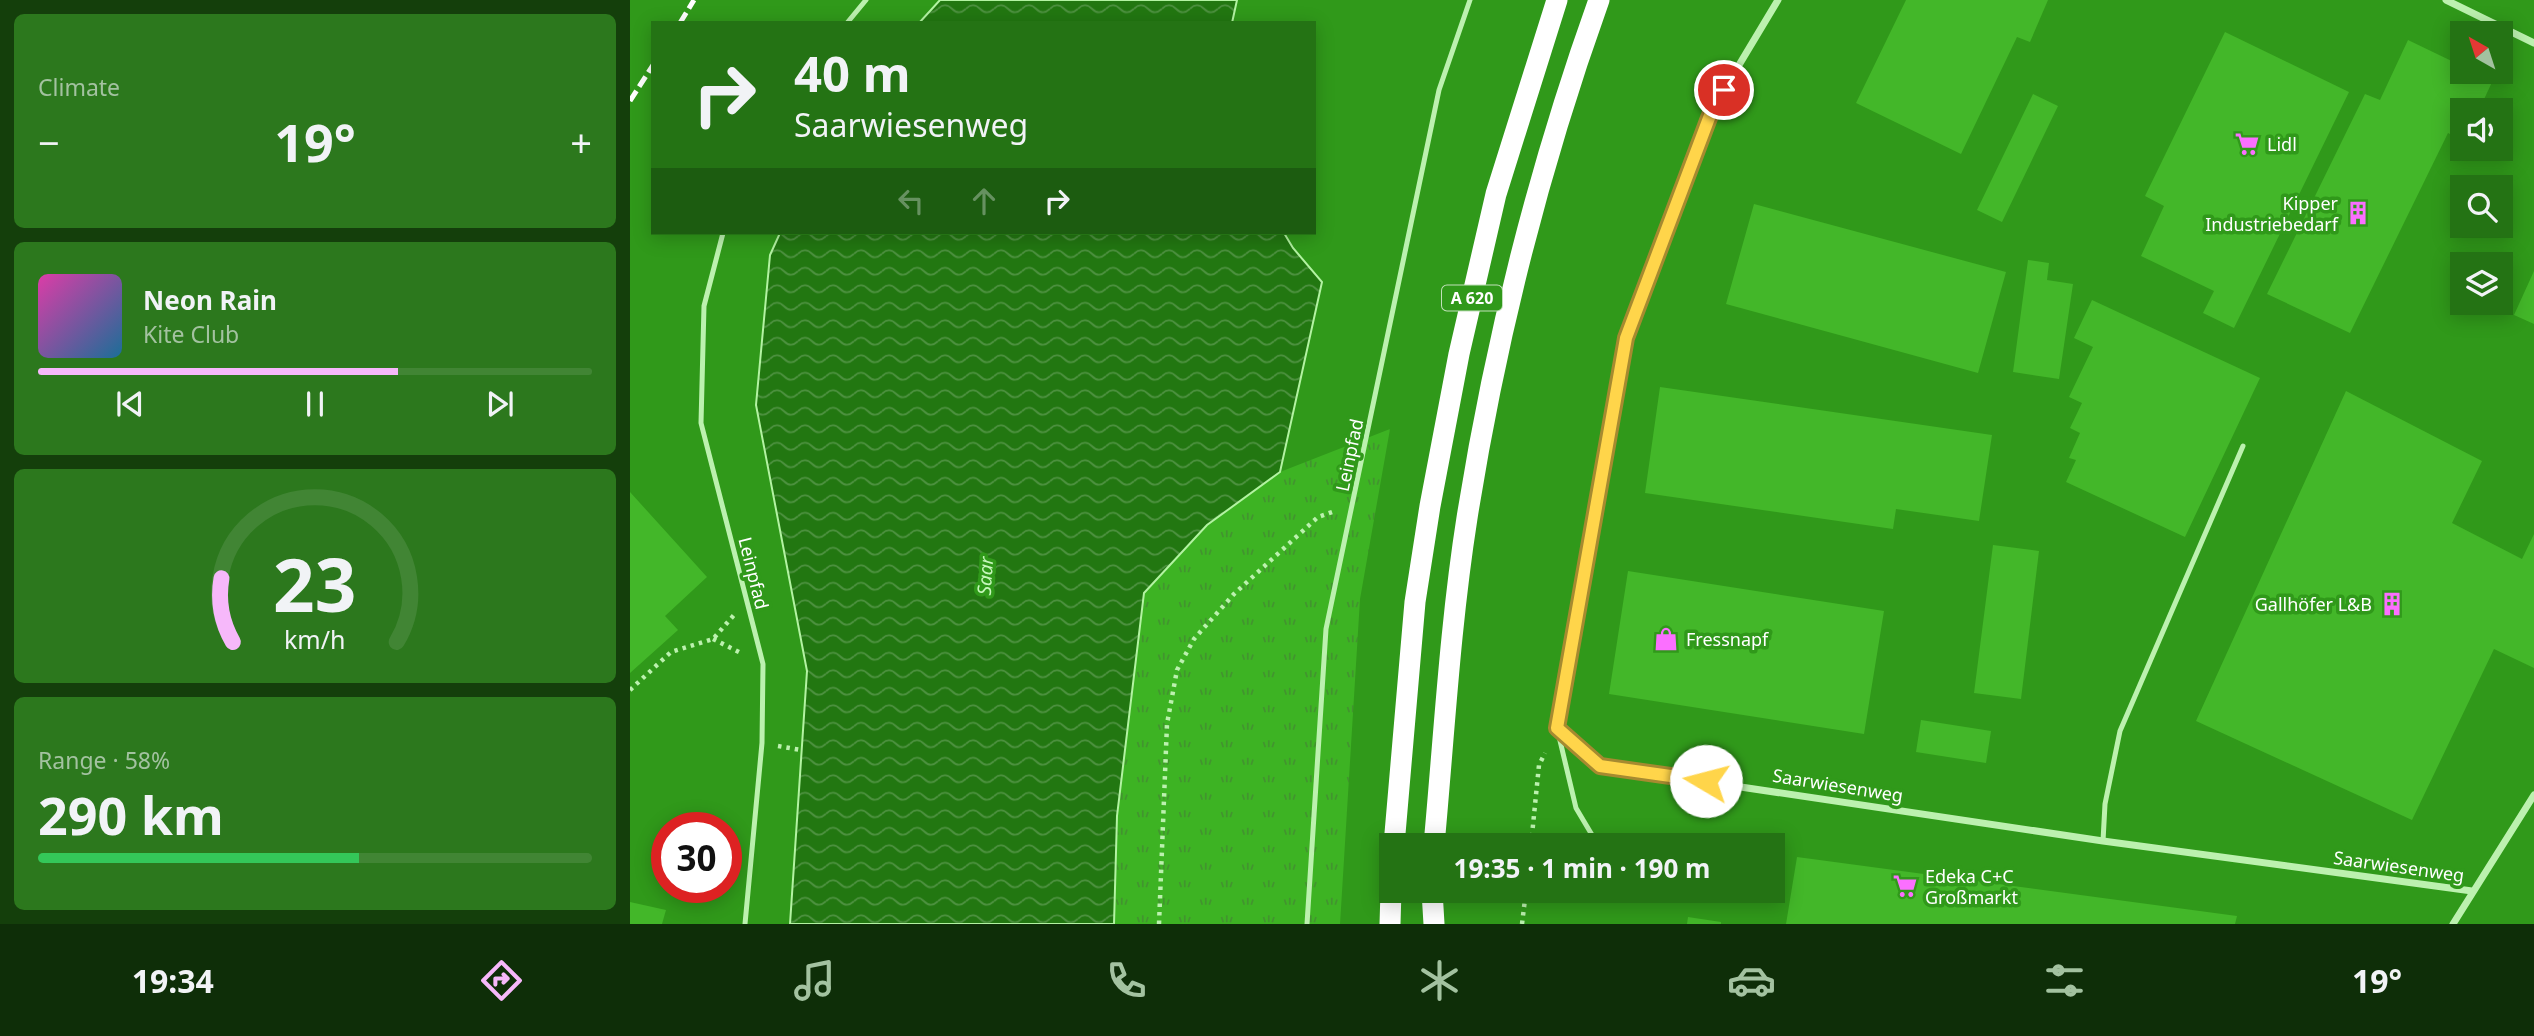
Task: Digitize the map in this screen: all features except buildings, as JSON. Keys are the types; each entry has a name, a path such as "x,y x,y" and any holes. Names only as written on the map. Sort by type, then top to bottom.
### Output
{"highway":[{"name":"A 620","path":"1395,833 1415,602 1459,354 1496,194 1557,0"},
{"name":"A 620","path":"1435,833 1467,519 1497,362 1534,203 1575,66 1599,0"},
{"path":"1390,924 1391,903"},
{"path":"1431,903 1432,924"}],"street":[{"path":"1557,728 1626,338 1712,110 1777,0"},
{"path":"2446,0 2534,43"},
{"name":"Saarwiesenweg","path":"1557,728 1600,766 2103,841 2472,891"},
{"path":"2453,924 2534,795"}],"lane":[{"path":"850,21 866,0"},
{"name":"Leinpfad","path":"1307,924 1326,629 1440,90 1470,0"},
{"name":"Leinpfad","path":"722,235 704,306 701,423 763,664 762,743 746,924"},
{"path":"2103,841 2105,804 2120,731 2243,446"},
{"path":"1557,728 1576,808 1591,833"}],"path":[{"path":"1159,924 1167,724 1177,670 1194,639 1234,594 1318,517 1352,505"},
{"path":"630,690 671,652 713,639 746,601"},
{"path":"713,639 763,664"},
{"path":"1532,833 1539,765 1557,728"},
{"path":"1522,924 1524,903"}],"green space":[{"path":"1390,429 1360,599 1340,924 1114,924 1117,816 1144,593 1207,525 1280,472"}],"water":[{"path":"940,0 1237,0 1232,21 921,21"},
{"name":"Saar","path":"779,235 1285,235 1322,282 1280,472 1207,525 1144,593 1117,816 1114,924 790,924 807,671 756,405 770,255"}],"railway":[{"path":"681,21 694,0"},
{"path":"630,101 651,68"}],"place":[{"name":"Lidl","path":"2247,144"},
{"name":"Kipper Industriebedarf","path":"2358,213"},
{"name":"Gallhöfer L&B","path":"2392,604"},
{"name":"Fressnapf","path":"1666,639"},
{"name":"Edeka C+C Großmarkt","path":"1905,886"}],"route":[{"path":"1706,781 1600,766 1557,728 1626,338 1712,110 1724,90"}]}
